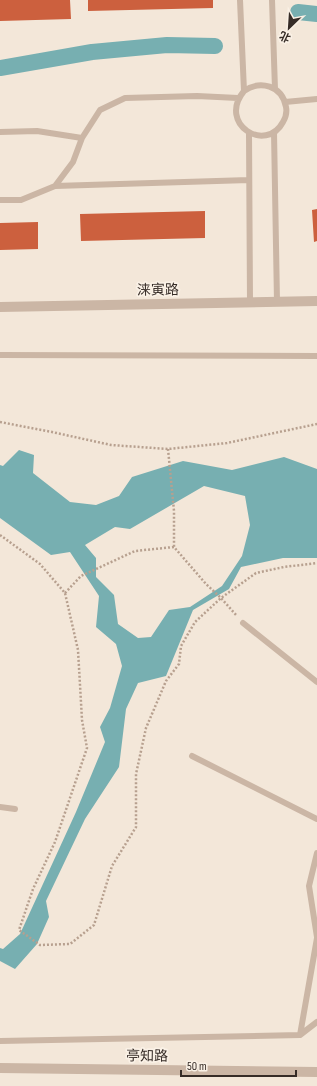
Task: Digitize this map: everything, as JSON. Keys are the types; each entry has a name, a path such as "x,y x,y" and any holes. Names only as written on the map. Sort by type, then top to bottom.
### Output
{"street":[{"name":"涞寅路","path":"0,307 317,301"},
{"name":"亭知路","path":"0,1068 317,1072"}],"lane":[{"path":"240,0 244,91"},
{"path":"272,0 275,89"},
{"path":"259,85 275,89 281,94 287,110 285,119 281,126 274,132 266,135 258,136 249,133 240,125 235,114 238,98 244,91 259,85"},
{"path":"54,186 73,162 82,138 100,110 125,98 197,96 238,98"},
{"path":"285,102 317,99"},
{"path":"0,132 37,131 82,138"},
{"path":"274,132 277,302"},
{"path":"249,133 250,302"},
{"path":"0,200 21,200 54,186 250,180"},
{"path":"0,355 317,356"},
{"path":"243,623 317,682"},
{"path":"192,756 317,819"},
{"path":"0,807 15,809"},
{"path":"300,1035 317,937 309,886 317,853"},
{"path":"0,1041 300,1035 317,1022"}],"path":[{"path":"0,422 111,444 168,449 227,443 317,424"},
{"path":"168,449 174,511 174,547 243,623"},
{"path":"0,535 40,564 65,593 78,650 82,720 87,748 55,842 33,889 19,930 40,946 70,944 94,925 112,866 136,827 136,774 146,728 166,681 179,664 181,646 195,622 221,598 256,573 284,567 317,563"},
{"path":"65,593 82,576 135,551 174,547"}],"water":[{"path":"19,450 34,455 33,473 70,502 96,505 119,496 132,477 183,461 232,470 284,457 317,469 317,558 283,558 241,567 229,589 193,610 166,676 138,683 126,709 119,767 85,819 46,901 49,917 37,944 15,969 0,961 0,948 3,949 20,934 76,812 105,742 100,727 110,708 122,666 116,644 96,627 99,596 70,552 51,555 0,518 0,465 3,466","holes":["204,486 245,496 250,525 242,556 222,586 190,607 169,610 151,637 138,638 118,624 114,595 96,577 96,558 85,545 115,527 130,529"]}],"building":[{"path":"0,0 70,0 71,19 0,21"},
{"path":"88,0 213,0 213,8 88,11"},
{"path":"317,209 317,241 314,242 312,210"},
{"path":"205,211 205,238 81,241 80,214"},
{"path":"38,222 38,249 0,250 0,223"}],"waterway":[{"path":"298,12 317,14"},
{"path":"0,68 92,52 167,45 215,46"}]}
